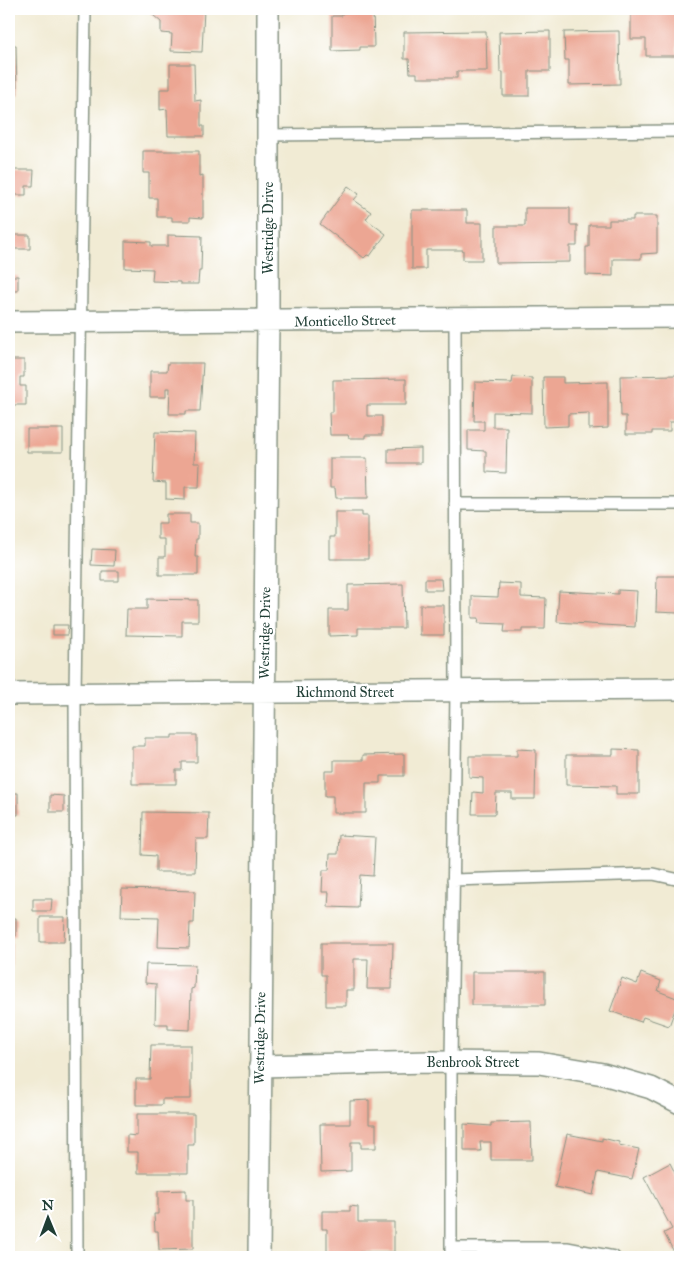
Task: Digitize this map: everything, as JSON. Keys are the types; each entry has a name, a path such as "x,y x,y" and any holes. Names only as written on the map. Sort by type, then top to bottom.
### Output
{"street":[{"name":"Westridge Drive","path":"259,1257 268,321 268,9"},
{"name":"Monticello Street","path":"9,322 680,317"},
{"name":"Richmond Street","path":"9,694 680,689"},
{"name":"Benbrook Street","path":"260,1066 451,1062 539,1063 602,1074 651,1088 680,1103"}],"lane":[{"path":"77,1257 75,694 85,9"},
{"path":"268,136 680,132"},
{"path":"454,319 456,691 451,1062 451,1253 567,1248 614,1257"},
{"path":"455,504 680,504"},
{"path":"454,880 653,874 680,880"}],"building":[{"path":"146,9 204,9 202,52 171,51 172,34 161,33 161,22"},
{"path":"354,9 373,9 374,47 360,47 360,50 332,51 332,16 342,16 342,13 354,12"},
{"path":"631,9 680,9 680,39 677,39 677,56 646,56 646,39 631,39"},
{"path":"486,31 487,71 457,71 457,78 417,78 417,73 410,73 409,59 404,59 404,32"},
{"path":"550,31 550,71 529,71 529,96 503,96 499,32"},
{"path":"619,31 620,84 569,85 569,60 565,60 564,32"},
{"path":"9,45 16,45 17,94 9,94"},
{"path":"170,64 194,64 195,101 201,100 201,126 204,126 204,136 168,136 167,109 160,110 160,89 170,89"},
{"path":"143,151 199,151 199,176 203,175 203,218 190,217 190,221 172,221 172,217 157,217 157,198 149,198 149,173 143,173"},
{"path":"9,170 34,170 33,186 26,186 26,195 11,195 11,225 9,225"},
{"path":"348,186 359,194 354,200 371,212 366,219 386,234 370,256 367,255 364,258 320,224"},
{"path":"525,208 570,208 570,225 577,225 577,246 570,246 570,262 496,263 496,226 525,226"},
{"path":"412,210 467,210 467,223 482,223 482,260 463,260 463,250 426,250 426,269 412,269"},
{"path":"633,216 657,216 657,253 641,254 641,259 613,259 613,276 586,275 586,247 589,247 589,225 609,225 609,220 633,220"},
{"path":"9,235 30,235 30,249 9,249"},
{"path":"168,235 202,236 201,271 199,271 198,284 152,281 153,269 125,268 125,241 151,242 151,246 168,246"},
{"path":"9,276 18,276 18,291 9,291"},
{"path":"9,360 24,360 24,377 20,377 20,386 26,386 26,405 9,405"},
{"path":"168,363 203,363 200,411 186,411 186,414 169,414 170,388 166,388 166,397 150,397 150,371 167,371"},
{"path":"678,375 680,422 670,422 670,431 652,431 652,434 626,434 626,416 621,416 620,376"},
{"path":"513,377 532,378 532,413 493,412 493,427 507,427 506,473 486,472 486,451 468,450 468,430 484,430 484,421 474,421 475,382 512,383"},
{"path":"543,377 563,377 563,383 608,382 608,428 589,429 589,413 568,414 568,426 544,427"},
{"path":"406,379 406,405 367,405 367,416 382,416 382,435 365,435 365,438 349,438 348,435 330,435 329,412 333,412 333,380"},
{"path":"27,429 63,429 63,452 27,452"},
{"path":"155,432 195,433 194,463 200,463 199,487 185,487 185,500 166,499 166,483 153,482"},
{"path":"9,436 11,436 12,474 9,474"},
{"path":"421,448 421,463 388,463 388,449"},
{"path":"330,458 367,458 368,498 336,498 335,488 330,488"},
{"path":"335,512 362,512 362,516 368,516 368,559 330,559 330,537 335,537"},
{"path":"166,514 190,514 190,523 198,523 195,557 198,557 198,575 159,575 159,557 165,557 165,539 158,539 158,523 166,523"},
{"path":"92,549 115,550 114,566 91,565"},
{"path":"102,571 119,571 119,581 102,581"},
{"path":"657,576 680,576 680,618 678,618 678,613 656,612"},
{"path":"425,579 441,579 442,590 425,590"},
{"path":"499,583 521,584 521,597 546,598 545,629 522,629 522,632 504,632 505,624 478,623 479,618 472,618 472,596 498,597"},
{"path":"403,584 404,628 358,628 358,635 329,636 329,610 348,610 348,585"},
{"path":"618,590 637,591 635,627 557,622 559,591 618,594"},
{"path":"147,599 198,600 198,621 182,621 182,636 126,635 127,609 147,609"},
{"path":"420,605 444,605 444,635 420,635"},
{"path":"53,625 68,625 67,635 53,635"},
{"path":"172,735 197,735 197,762 182,762 182,770 176,770 176,784 132,784 132,746 145,746 145,738 172,738"},
{"path":"517,749 536,750 535,799 512,799 512,793 496,793 495,814 472,814 473,792 483,793 483,778 469,777 469,756 517,756"},
{"path":"613,749 639,750 639,794 616,794 616,786 566,785 566,755 613,755"},
{"path":"404,754 404,776 380,776 380,783 366,783 366,813 333,813 333,796 325,796 325,771 334,771 334,760 363,760 363,755"},
{"path":"9,793 18,793 18,815 9,815"},
{"path":"50,795 64,796 64,812 50,812"},
{"path":"143,812 209,813 208,839 196,839 195,872 156,872 156,856 142,855"},
{"path":"339,835 375,837 373,876 360,875 358,908 328,907 329,892 322,892 323,870 329,870 330,854 338,854"},
{"path":"122,889 195,891 194,923 190,923 189,948 158,947 159,917 121,916"},
{"path":"33,899 52,899 51,911 33,911"},
{"path":"40,917 65,917 64,942 40,942"},
{"path":"9,918 16,918 16,936 12,936 11,970 9,970"},
{"path":"321,943 393,943 392,989 367,989 368,959 354,959 354,990 346,990 346,1006 326,1006 326,975 321,975"},
{"path":"146,964 195,965 194,988 191,989 190,1030 168,1029 168,1024 155,1024 156,984 145,983"},
{"path":"472,972 545,972 545,1005 472,1005"},
{"path":"641,973 661,981 658,991 679,999 669,1026 643,1017 641,1022 610,1011 622,978 637,984"},
{"path":"151,1045 191,1045 191,1099 162,1099 162,1105 136,1105 136,1079 150,1079"},
{"path":"369,1100 369,1124 376,1124 376,1148 361,1148 361,1142 351,1142 351,1171 321,1172 320,1124 350,1124 350,1101"},
{"path":"137,1114 194,1114 194,1145 188,1145 188,1173 138,1173 138,1152 127,1152 127,1135 137,1136"},
{"path":"531,1122 532,1160 491,1160 491,1142 480,1142 481,1151 464,1151 464,1124 491,1126 491,1123"},
{"path":"567,1134 602,1141 602,1138 619,1142 619,1145 639,1149 632,1179 598,1172 593,1195 555,1187"},
{"path":"670,1163 676,1175 680,1173 680,1249 674,1252 664,1233 672,1229 644,1177"},
{"path":"186,1190 186,1200 193,1200 193,1249 159,1250 158,1231 155,1231 154,1214 158,1214 158,1191"},
{"path":"350,1206 358,1207 358,1222 394,1222 394,1252 359,1252 359,1257 327,1257 327,1229 322,1229 322,1211 350,1211"}]}
